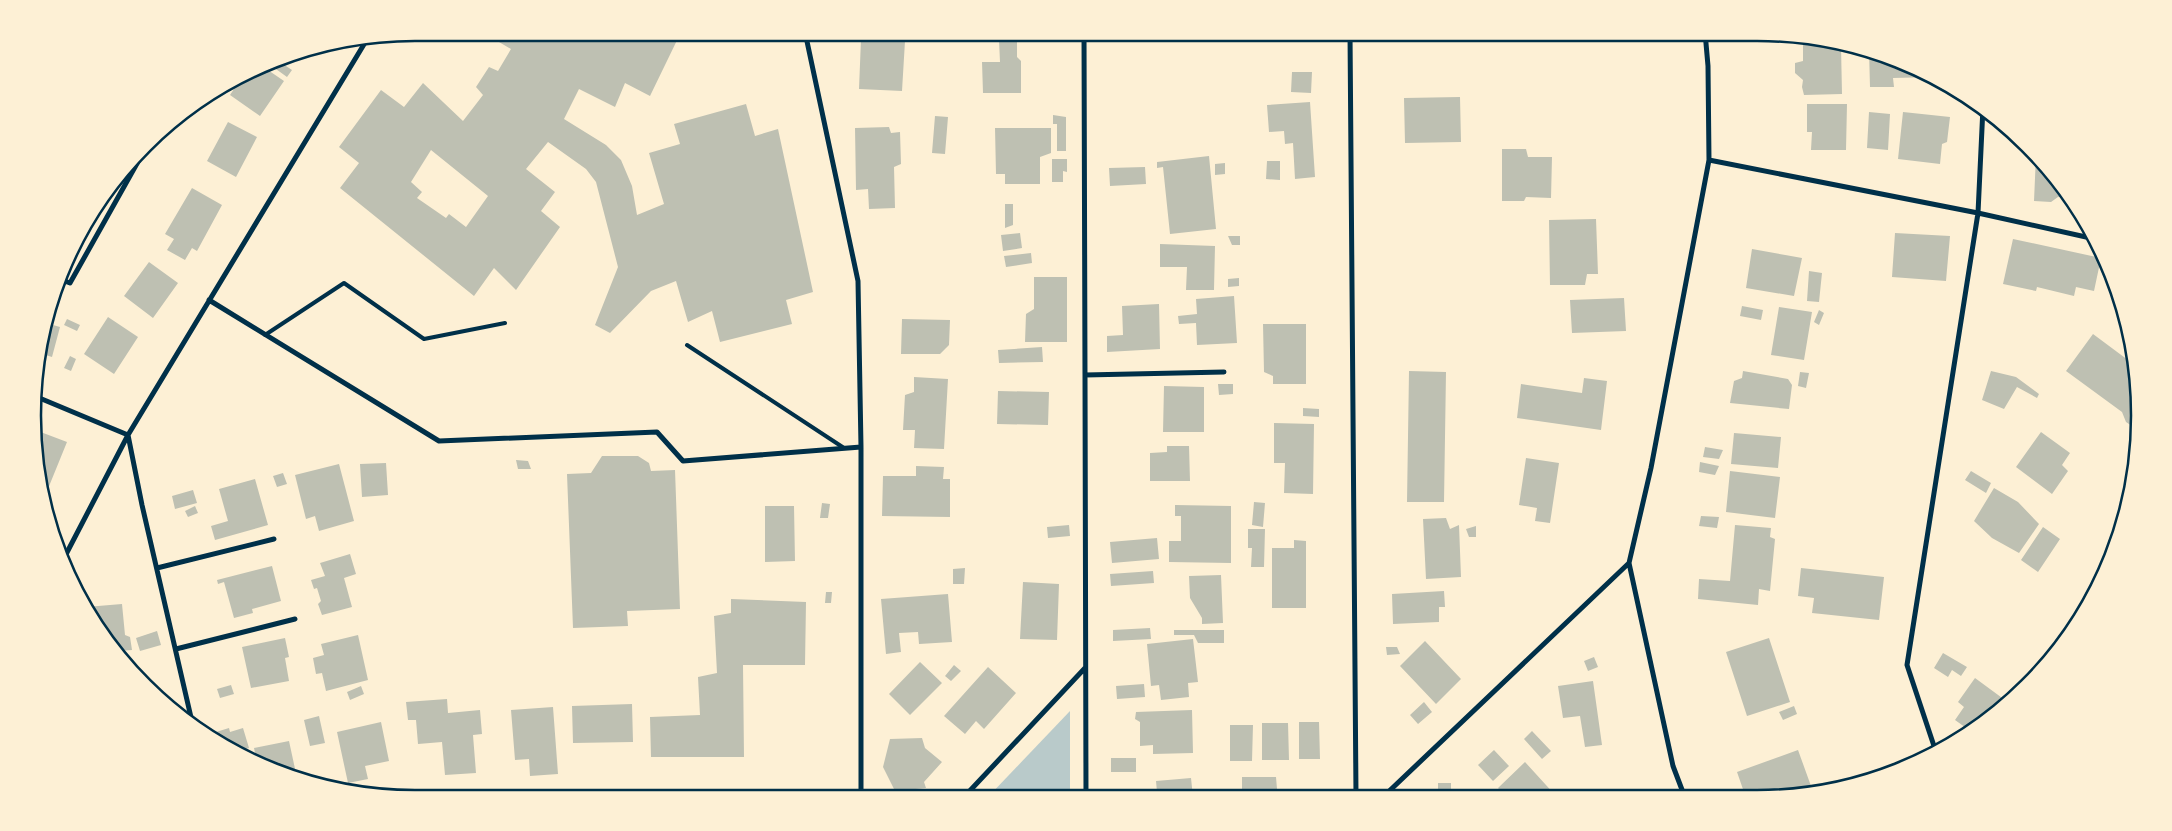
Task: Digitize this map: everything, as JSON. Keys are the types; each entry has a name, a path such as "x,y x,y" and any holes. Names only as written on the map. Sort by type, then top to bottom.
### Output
{"street":[{"path":"807,41 858,281 861,447 861,790"},
{"path":"1084,41 1086,790"},
{"path":"1350,41 1356,790"},
{"path":"1682,790 1673,766 1629,563 1652,468 1709,160 1708,66 1706,41"},
{"path":"67,552 128,435 364,44"},
{"path":"1934,745 1907,665 1978,212 1983,118"},
{"path":"1709,160 1978,212 2085,237"},
{"path":"66,282 70,283 134,169"},
{"path":"209,300 439,441 657,432 684,461 861,447"},
{"path":"1085,375 1224,372"},
{"path":"42,399 128,435"},
{"path":"128,435 190,714"},
{"path":"157,568 274,539"},
{"path":"1390,790 1629,563"},
{"path":"176,649 295,619"},
{"path":"971,790 1085,668"}],"lane":[{"path":"266,334 344,283 424,339 505,323"},
{"path":"687,345 845,448"}],"shaded area":[{"path":"1070,711 1070,790 995,790"}],"building":[{"path":"497,41 677,41 650,96 625,83 615,107 579,89 564,119 606,145 621,160 632,186 637,215 664,204 649,153 680,144 674,124 746,104 755,136 778,129 813,292 786,300 792,324 720,342 712,311 688,322 676,281 651,291 610,333 595,325 618,267 596,182 586,169 548,142 526,169 555,192 541,211 560,227 516,290 494,268 474,296 340,188 359,163 339,147 381,90 404,107 423,83 463,121 483,95 476,87 489,67 498,71 511,49","holes":["431,150 488,196 466,227 449,214 446,218 417,198 422,192 411,182"]},
{"path":"861,41 905,41 902,91 859,89"},
{"path":"999,41 1017,41 1017,57 1021,61 1021,93 983,93 982,62 1000,62"},
{"path":"1803,44 1841,51 1842,94 1804,95 1803,80 1795,73 1795,63 1803,61"},
{"path":"1869,59 1916,77 1893,78 1894,87 1870,87"},
{"path":"285,65 292,70 287,77 275,69"},
{"path":"270,71 284,81 260,116 230,95 235,88"},
{"path":"1292,72 1312,72 1311,93 1291,92"},
{"path":"1460,97 1461,142 1405,143 1404,98"},
{"path":"1310,102 1315,177 1295,179 1293,143 1285,144 1284,131 1269,132 1267,105"},
{"path":"1807,104 1847,104 1846,150 1811,150 1812,132 1807,132"},
{"path":"1869,112 1890,114 1888,150 1867,148"},
{"path":"1903,112 1950,117 1947,142 1942,144 1940,164 1898,159"},
{"path":"1053,115 1066,117 1066,151 1057,151 1057,124 1053,124"},
{"path":"935,116 948,117 945,154 932,153"},
{"path":"228,122 257,137 236,177 207,161"},
{"path":"889,127 891,133 900,132 901,164 894,167 895,208 869,209 868,189 856,190 855,128"},
{"path":"995,128 1051,128 1051,153 1040,157 1040,184 1005,184 1005,174 996,174"},
{"path":"1502,149 1526,149 1528,157 1552,157 1551,198 1526,197 1524,201 1502,201"},
{"path":"1209,156 1216,229 1170,234 1163,167 1157,168 1157,162"},
{"path":"1052,159 1067,159 1067,172 1063,171 1063,182 1052,182"},
{"path":"1267,161 1280,161 1280,180 1266,179"},
{"path":"1225,163 1225,174 1215,175 1215,164"},
{"path":"2036,166 2060,197 2051,202 2034,201"},
{"path":"1145,167 1146,184 1110,186 1109,168"},
{"path":"192,188 222,205 197,251 192,248 185,260 167,250 174,239 165,234"},
{"path":"1005,204 1013,204 1013,225 1005,228"},
{"path":"1596,219 1598,274 1587,274 1585,285 1550,285 1549,220"},
{"path":"1020,233 1022,248 1003,251 1001,235"},
{"path":"1895,233 1950,236 1946,281 1892,277"},
{"path":"1228,236 1240,236 1240,245 1232,245"},
{"path":"2013,239 2095,257 2099,266 2094,291 2076,287 2074,296 2037,287 2036,291 2003,284"},
{"path":"1160,244 1215,246 1214,290 1186,290 1187,267 1160,267"},
{"path":"1752,249 1802,258 1794,296 1746,288"},
{"path":"1031,253 1032,263 1006,267 1004,256"},
{"path":"149,262 178,283 153,318 124,296"},
{"path":"1809,271 1822,273 1819,302 1807,301"},
{"path":"1034,277 1067,277 1067,342 1025,342 1026,314 1034,309"},
{"path":"1239,278 1239,286 1228,287 1228,279"},
{"path":"1234,296 1237,343 1197,345 1196,323 1179,324 1178,316 1197,314 1196,299"},
{"path":"1624,298 1626,331 1572,333 1570,300"},
{"path":"1159,304 1160,349 1107,352 1107,336 1123,335 1122,306"},
{"path":"1742,306 1763,310 1761,320 1740,316"},
{"path":"1779,307 1812,312 1804,360 1771,355"},
{"path":"1819,310 1824,313 1819,325 1814,322"},
{"path":"108,317 138,337 114,374 84,354"},
{"path":"67,319 80,325 77,331 64,325"},
{"path":"902,319 950,320 949,345 940,354 901,354"},
{"path":"1263,324 1306,324 1306,384 1273,384 1273,376 1264,372"},
{"path":"52,325 60,327 52,357 46,355"},
{"path":"2093,334 2127,359 2131,425 2126,422 2122,412 2066,371"},
{"path":"1042,347 1043,362 999,363 998,350"},
{"path":"70,356 76,359 71,371 64,368"},
{"path":"1409,371 1446,372 1444,502 1407,502"},
{"path":"1743,371 1788,379 1792,385 1789,409 1730,403 1734,381 1742,378"},
{"path":"1991,371 2016,377 2039,394 2037,398 2017,387 2004,409 1982,400"},
{"path":"1800,372 1809,373 1806,388 1798,386"},
{"path":"914,377 948,379 944,449 914,448 915,430 903,430 905,395 914,392"},
{"path":"1584,378 1607,381 1601,430 1517,418 1521,384 1582,393"},
{"path":"1218,384 1233,384 1233,394 1219,395"},
{"path":"1164,386 1204,387 1204,432 1163,432"},
{"path":"998,391 1049,392 1048,425 997,424"},
{"path":"1303,408 1319,409 1319,417 1303,416"},
{"path":"1274,423 1314,424 1313,494 1284,493 1285,463 1274,463"},
{"path":"42,432 67,442 48,489"},
{"path":"2041,432 2070,453 2062,465 2068,471 2052,494 2016,467"},
{"path":"1734,433 1781,437 1778,468 1731,464"},
{"path":"1167,446 1189,446 1190,481 1150,481 1150,453 1167,452"},
{"path":"1705,447 1723,450 1719,459 1703,457"},
{"path":"602,456 638,456 649,463 651,471 675,470 680,609 627,611 628,626 573,628 567,474 591,473"},
{"path":"1526,458 1559,463 1550,523 1535,521 1537,508 1519,505"},
{"path":"516,460 528,461 531,469 518,469"},
{"path":"1700,462 1719,466 1715,475 1699,472"},
{"path":"386,463 388,495 362,497 360,464"},
{"path":"339,464 354,521 319,531 315,516 306,519 295,475"},
{"path":"916,466 944,467 943,479 950,479 950,517 882,516 883,476 916,476"},
{"path":"1730,471 1780,477 1775,518 1726,512"},
{"path":"1971,471 1991,483 1986,493 1965,480"},
{"path":"283,473 287,484 277,487 273,476"},
{"path":"255,479 268,525 215,540 211,526 228,521 219,489"},
{"path":"1994,488 2018,502 2039,524 2019,553 1992,538 1974,521"},
{"path":"193,490 197,503 175,509 172,496"},
{"path":"1254,502 1265,503 1263,527 1252,525"},
{"path":"822,503 830,504 828,518 820,518"},
{"path":"1175,505 1231,506 1231,563 1169,562 1169,541 1181,541 1181,516 1175,516"},
{"path":"195,506 198,513 188,517 185,511"},
{"path":"765,506 794,506 795,561 765,562"},
{"path":"1701,516 1719,517 1717,528 1699,526"},
{"path":"1446,518 1450,529 1459,525 1461,577 1426,579 1423,519"},
{"path":"1069,525 1070,536 1048,538 1047,527"},
{"path":"1735,525 1771,528 1770,537 1775,539 1770,591 1759,589 1758,605 1698,599 1699,579 1730,581"},
{"path":"1476,526 1476,537 1469,537 1466,529"},
{"path":"2043,527 2060,539 2038,572 2021,560"},
{"path":"1248,529 1265,529 1264,567 1251,567 1252,548 1248,548"},
{"path":"1157,538 1159,559 1112,563 1110,542"},
{"path":"1294,540 1306,541 1306,608 1272,608 1272,548 1294,548"},
{"path":"350,554 356,574 344,578 352,607 322,615 318,604 321,601 317,588 314,589 311,580 325,576 320,563"},
{"path":"272,566 281,601 252,609 253,613 234,618 224,582 218,584 217,580"},
{"path":"965,568 964,584 953,584 953,569"},
{"path":"1801,568 1884,577 1879,620 1812,613 1814,598 1798,596"},
{"path":"1153,571 1154,583 1111,586 1110,574"},
{"path":"1221,575 1223,623 1202,624 1202,618 1190,598 1189,576"},
{"path":"1023,582 1059,584 1057,640 1020,639"},
{"path":"1444,591 1445,607 1439,607 1439,622 1393,624 1392,594"},
{"path":"826,592 832,592 831,603 825,603"},
{"path":"948,594 952,642 919,644 918,632 899,633 901,652 886,654 881,599"},
{"path":"731,599 806,602 805,665 743,665 744,757 651,757 650,717 700,715 698,677 717,673 714,616 731,613"},
{"path":"122,604 125,635 130,637 132,650 125,651 93,606"},
{"path":"1150,628 1151,639 1113,641 1113,630"},
{"path":"1174,630 1224,630 1224,643 1198,643 1194,635 1174,635"},
{"path":"157,631 161,645 140,651 136,638"},
{"path":"358,635 368,680 326,691 322,673 316,674 313,658 324,655 321,644"},
{"path":"285,638 289,657 285,658 289,681 251,688 242,647"},
{"path":"1769,638 1790,702 1747,716 1726,652"},
{"path":"1193,639 1198,682 1188,683 1189,697 1161,700 1159,685 1151,686 1147,644"},
{"path":"1425,641 1461,679 1436,704 1400,666"},
{"path":"1386,647 1397,647 1400,654 1387,655"},
{"path":"1943,653 1967,667 1961,676 1952,670 1948,677 1934,668"},
{"path":"1594,657 1598,667 1588,671 1584,661"},
{"path":"920,662 942,683 910,715 889,694"},
{"path":"954,665 961,671 951,681 945,676"},
{"path":"988,667 1016,693 984,729 976,721 965,734 944,716"},
{"path":"1975,678 2002,698 1964,727 1955,720 1964,707 1958,702"},
{"path":"1593,681 1602,745 1585,747 1580,716 1563,718 1558,686"},
{"path":"1144,684 1145,697 1117,699 1116,686"},
{"path":"231,685 234,694 220,698 217,689"},
{"path":"361,686 364,694 350,700 347,692"},
{"path":"447,699 448,713 480,710 482,734 473,735 476,773 445,775 442,742 418,744 416,720 408,720 406,702"},
{"path":"1424,702 1432,712 1418,724 1410,715"},
{"path":"632,704 633,742 573,743 572,706"},
{"path":"1794,706 1797,714 1783,720 1779,712"},
{"path":"553,707 558,774 530,776 529,759 515,760 511,710"},
{"path":"1192,710 1193,753 1153,754 1153,745 1140,746 1140,722 1135,719 1136,712"},
{"path":"319,716 325,743 310,746 304,720"},
{"path":"381,722 389,761 365,766 368,779 348,783 337,732"},
{"path":"1299,722 1319,722 1320,759 1299,759"},
{"path":"1262,723 1288,723 1289,760 1262,760"},
{"path":"1230,725 1253,725 1252,761 1230,761"},
{"path":"229,728 230,732 243,728 249,748 246,749 216,732"},
{"path":"1532,731 1551,751 1542,759 1524,739"},
{"path":"922,738 925,748 942,762 924,782 926,788 894,790 883,767 890,739"},
{"path":"289,741 295,770 255,753 254,748"},
{"path":"1494,750 1509,766 1493,781 1478,765"},
{"path":"1798,750 1811,786 1743,790 1737,772"},
{"path":"1111,758 1136,758 1136,772 1111,772"},
{"path":"1525,762 1551,790 1500,790 1498,788"},
{"path":"1242,777 1276,777 1277,789 1242,790"},
{"path":"1191,778 1192,790 1157,790 1156,781"},
{"path":"1438,783 1451,783 1451,790 1438,790"}]}
